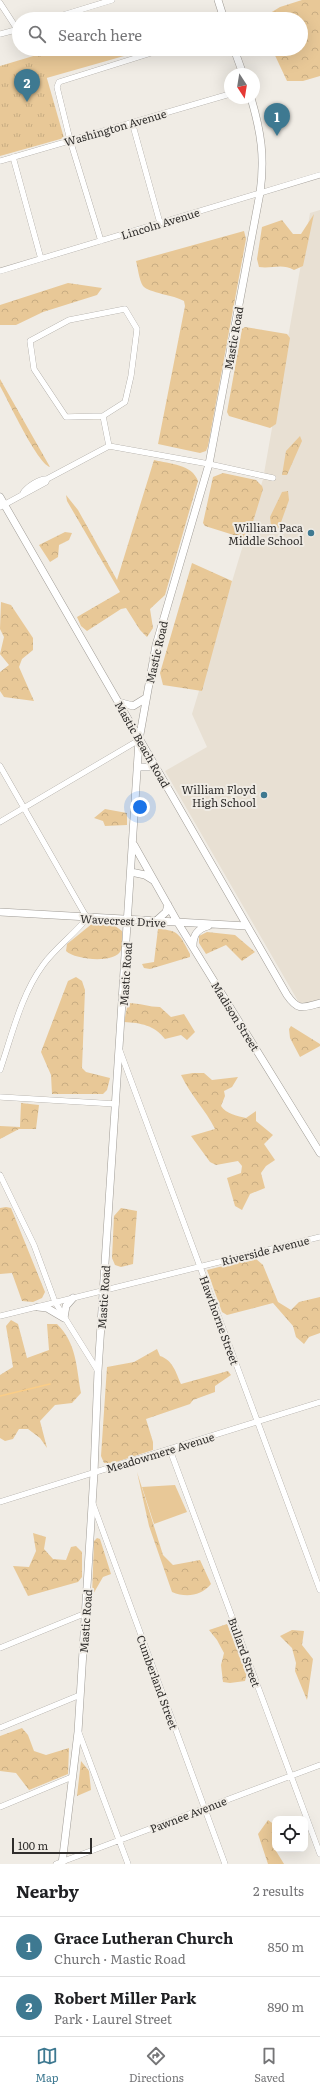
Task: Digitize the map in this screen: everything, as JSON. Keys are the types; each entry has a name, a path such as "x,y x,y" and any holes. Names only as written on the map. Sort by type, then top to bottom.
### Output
{"main road":[{"path":"218,0 222,12"},
{"path":"237,56 241,68"},
{"name":"Mastic Road","path":"60,1863 78,1732 94,1473 98,1372 129,919 139,740 156,644 210,464 260,193 263,161 258,122 253,104"},
{"name":"Mastic Beach Road","path":"0,497 2,506 156,767 287,995 297,1006 302,1008 320,1003"},
{"path":"118,702 133,706 146,698"},
{"path":"138,767 156,767"},
{"name":"Madison Street","path":"133,843 178,923 320,1153"},
{"path":"132,872 145,875 153,880"},
{"path":"156,921 166,912 168,905"},
{"name":"Wavecrest Drive","path":"0,912 247,926"},
{"path":"194,947 193,939 198,930 212,925"},
{"path":"38,1307 47,1308 64,1318 66,1306 73,1298"}],"street":[{"path":"73,12 112,0"},
{"path":"0,3 12,20"},
{"path":"0,34 12,31"},
{"path":"101,241 70,140 57,87 59,82 142,56"},
{"name":"Washington Avenue","path":"0,161 224,96"},
{"path":"132,122 160,223"},
{"path":"13,157 41,259"},
{"name":"Lincoln Avenue","path":"0,271 320,175"},
{"path":"125,309 137,328 131,376 125,402 104,416 66,417 34,369 30,341 69,320 125,309"},
{"path":"104,416 109,446"},
{"path":"2,506 23,493 27,493 46,482 47,479 109,446 210,464 273,478"},
{"path":"0,822 139,740"},
{"path":"0,766 87,918 77,931 44,963 34,978 23,1004 0,1070"},
{"name":"Hawthorne Street","path":"120,1050 320,1590"},
{"path":"0,1097 116,1104"},
{"path":"0,1175 34,1245 55,1302 98,1372"},
{"name":"Riverside Avenue","path":"0,1316 320,1237"},
{"name":"Meadowmere Avenue","path":"0,1502 320,1402"},
{"name":"Bullard Street","path":"170,1450 320,1854"},
{"name":"Cumberland Street","path":"92,1500 225,1864"},
{"path":"0,1648 86,1613"},
{"path":"0,1728 80,1695"},
{"path":"78,1732 128,1864"},
{"name":"Pawnee Avenue","path":"60,1863 320,1765"},
{"path":"0,1807 72,1778"}],"shaded area":[{"path":"320,210 320,1001 302,1008 165,771 207,747 192,714 263,479 310,213"}],"green space":[{"path":"302,0 320,0 320,76 303,81 287,81 275,56 308,56 308,12 272,12 280,7"},
{"path":"33,56 41,56 64,138 0,156 0,66"},
{"path":"37,56 124,56 43,79"},
{"path":"314,214 303,266 294,270 285,267 259,267 257,259 262,227 282,220 293,234 301,234"},
{"path":"244,231 246,239 206,451 200,453 158,444 185,306 184,301 180,299 143,286 136,261"},
{"path":"68,283 102,288 97,295 43,312 16,325 0,325 0,305"},
{"path":"245,327 287,334 290,338 276,424 270,428 229,416 227,412 242,329"},
{"path":"0,379 50,467 44,463 38,455 23,430 0,386"},
{"path":"300,436 302,441 287,475 282,475 286,451"},
{"path":"154,460 186,468 195,475 198,481 165,595 150,609 153,628 147,637 140,630 126,608 121,609 87,631 81,626 77,617 120,592 67,501 66,495 78,510 117,580"},
{"path":"223,473 256,480 262,486 263,489 248,538 205,526 203,523 213,477"},
{"path":"288,491 289,500 279,528 273,528 271,526 270,517 282,492"},
{"path":"65,532 72,533 69,540 59,545 58,557 50,562 39,545"},
{"path":"192,563 232,581 202,691 163,685 160,673"},
{"path":"1,602 11,605 33,638 33,650 22,659 19,667 34,701 4,697 0,691 0,672 9,665 0,654 4,637 0,629"},
{"path":"105,809 127,813 127,825 105,826 103,821 94,818"},
{"path":"93,923 115,926 122,931 122,948 118,954 104,959 95,959 78,957 66,951 67,944"},
{"path":"158,929 171,931 178,935 190,954 190,957 150,969 144,968 142,964 154,962"},
{"path":"207,932 235,935 255,952 242,961 226,945 206,954 199,943 199,936"},
{"path":"76,977 82,981 85,990 82,1068 86,1072 110,1078 107,1090 103,1094 52,1094 51,1075 41,1052 68,981"},
{"path":"128,1003 160,1007 171,1017 184,1014 195,1032 187,1040 181,1035 165,1039 161,1034 152,1028 136,1023 124,1022"},
{"path":"291,1026 320,1044 320,1046 300,1057 290,1038 289,1029"},
{"path":"204,1073 212,1080 238,1077 232,1087 224,1091 225,1096 221,1106 229,1113 246,1118 256,1111 256,1121 273,1135 264,1144 275,1160 266,1166 261,1173 265,1188 250,1194 242,1210 235,1206 227,1178 241,1173 242,1166 238,1161 216,1165 210,1162 191,1136 215,1129 181,1075"},
{"path":"21,1103 39,1105 36,1129 19,1129 0,1139 0,1126 20,1127"},
{"path":"0,1208 11,1208 45,1292 42,1298 33,1302 22,1301 12,1273 0,1274"},
{"path":"121,1208 137,1211 133,1264 121,1267 115,1265 112,1258 114,1216"},
{"path":"255,1258 263,1265 278,1302 291,1310 299,1302 320,1297 320,1333 309,1337 304,1344 296,1337 293,1326 273,1303 227,1315 222,1312 207,1270"},
{"path":"11,1320 18,1324 27,1358 49,1350 47,1324 57,1324 64,1332 75,1356 81,1393 72,1403 55,1405 40,1421 47,1448 40,1438 28,1429 19,1429 13,1439 5,1441 0,1438 0,1375 13,1367 6,1326"},
{"path":"157,1349 160,1356 168,1361 176,1371 181,1384 228,1371 231,1375 215,1386 215,1392 193,1400 190,1404 146,1419 153,1442 153,1450 113,1463 104,1463 101,1456 107,1367 134,1362"},
{"path":"137,1472 163,1555 173,1565 200,1560 211,1584 203,1591 193,1595 183,1595 172,1592 149,1526"},
{"path":"175,1485 187,1512 154,1524 142,1487"},
{"path":"33,1533 46,1537 44,1549 53,1559 66,1560 71,1547 76,1546 82,1552 82,1577 78,1582 28,1596 13,1566 29,1567 36,1551"},
{"path":"97,1538 100,1539 111,1574 103,1577 92,1596 94,1541"},
{"path":"227,1624 247,1673 245,1681 230,1683 223,1682 221,1665 224,1653 217,1640 209,1630"},
{"path":"292,1630 304,1631 302,1645 313,1659 307,1700 295,1671 296,1663 292,1648 280,1636"},
{"path":"22,1728 28,1735 34,1751 46,1755 69,1748 68,1774 29,1790 16,1773 0,1771 0,1736"},
{"path":"81,1761 89,1771 91,1790 77,1796"},
{"path":"268,1820 272,1823 272,1852 277,1852 284,1864 268,1864 258,1834"}],"waterway":[{"path":"0,1396 50,1384"}],"place":[{"name":"Robert Miller Park","path":"27,102"},
{"name":"Grace Lutheran Church","path":"277,136"},
{"name":"William Paca Middle School","path":"311,533"},
{"name":"William Floyd High School","path":"264,795"}]}
